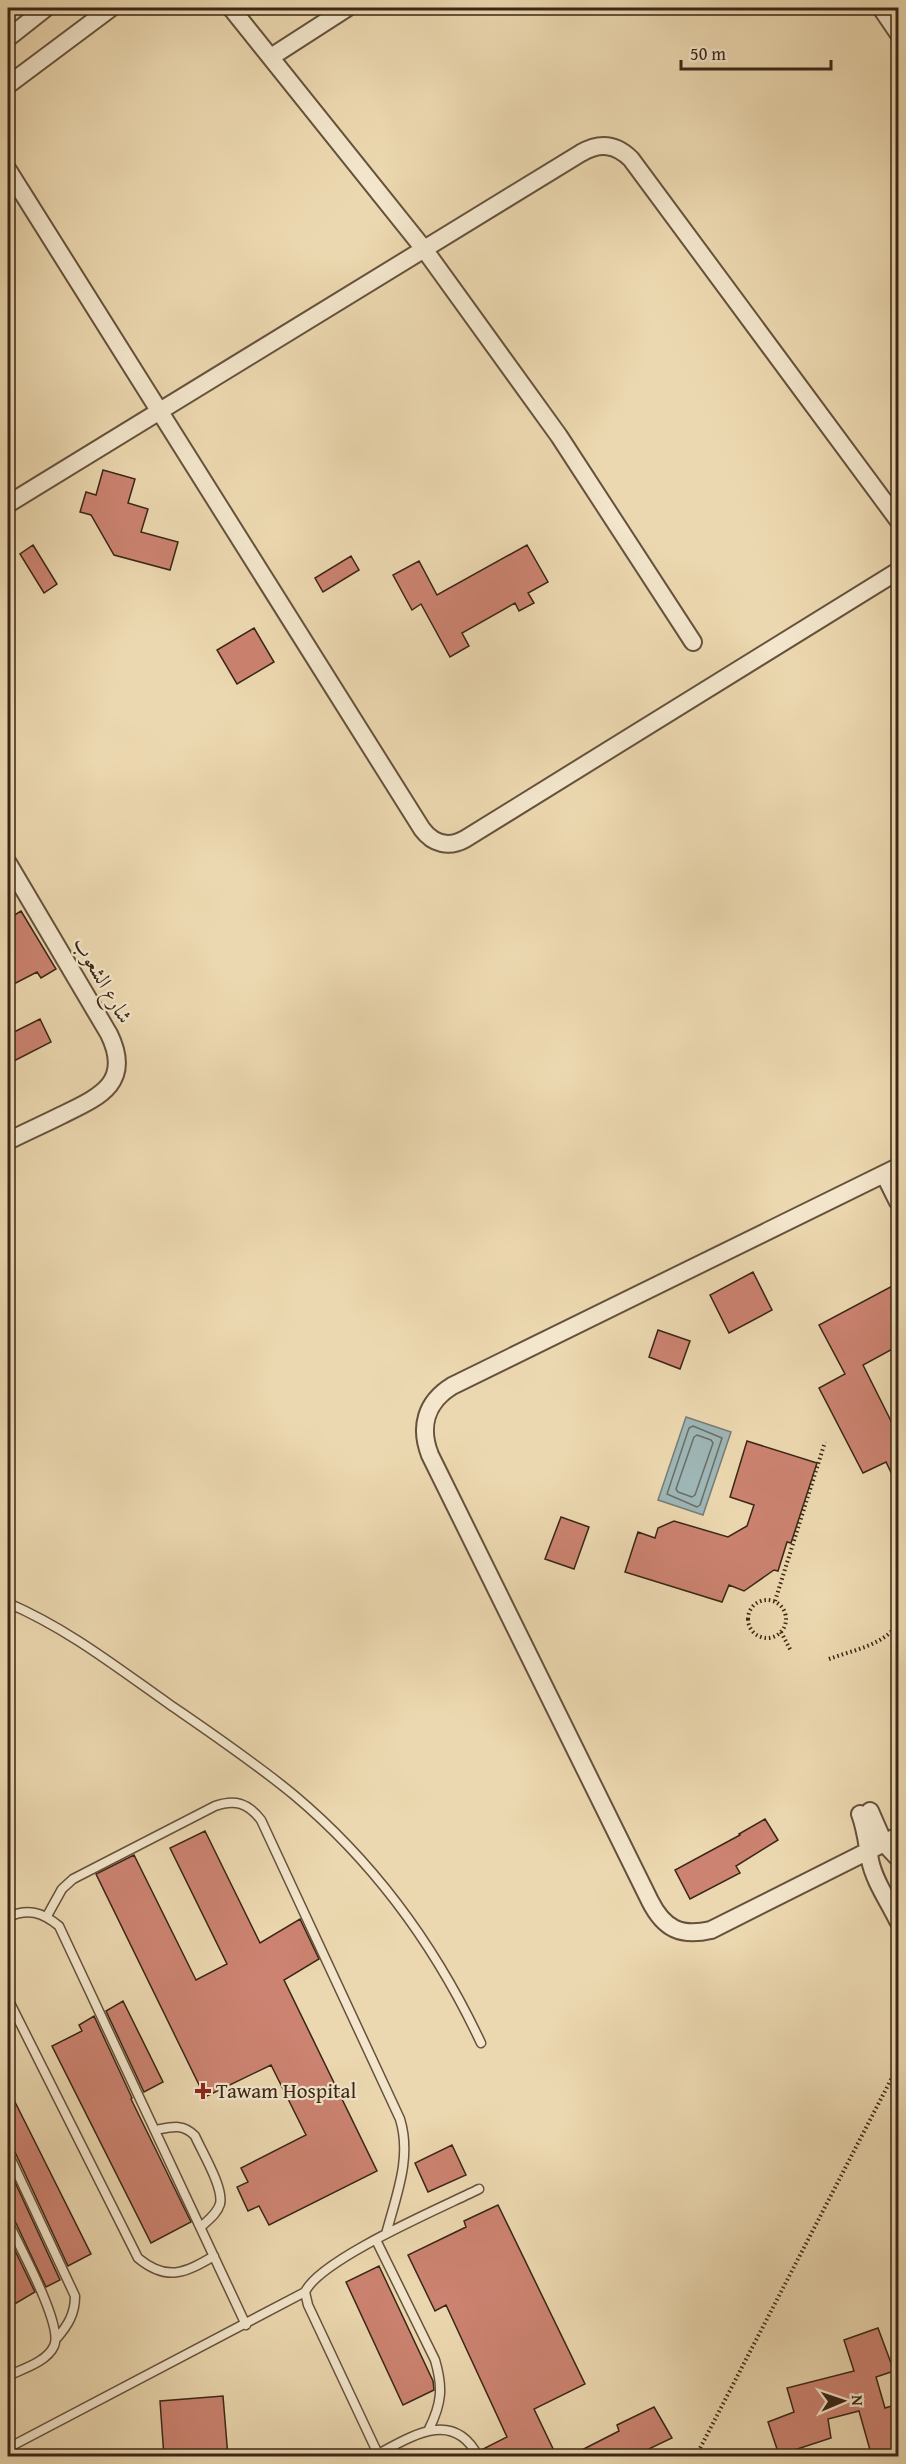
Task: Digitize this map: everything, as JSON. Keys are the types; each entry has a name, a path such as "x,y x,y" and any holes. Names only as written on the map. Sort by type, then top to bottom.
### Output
{"street":[{"path":"8,38 46,8"},
{"path":"8,85 111,8"},
{"path":"231,8 424,249 559,436 693,642"},
{"path":"271,57 347,8"},
{"path":"881,8 898,33"},
{"path":"8,504 590,148 599,146 617,148 632,159 898,520"},
{"path":"8,170 422,829 427,836 443,844 465,839 898,571"},
{"name":"شارع الشعوب","path":"8,863 110,1034 118,1057 112,1081 98,1097 8,1141"},
{"path":"884,1843 711,1930 696,1933 681,1932 668,1925 657,1915 650,1901 430,1455 424,1433 425,1421 434,1401 452,1386 891,1171 898,1202"},
{"path":"864,1811 884,1843 898,1858"},
{"path":"884,1843 874,1873 898,1921"}],"lane":[{"path":"8,1603 70,1633 98,1652 262,1770 325,1822 377,1876 401,1907 445,1972 481,2043"},
{"path":"47,1916 62,1889 86,1871 216,1806 234,1802 252,1809 261,1820 400,2119 405,2141 404,2164 386,2234"},
{"path":"8,1917 21,1912 34,1912 47,1916 58,1926 246,2325"},
{"path":"8,1999 138,2258 163,2273 178,2273 192,2269 214,2256"},
{"path":"156,2130 183,2126 195,2136 220,2194 220,2203 216,2212 201,2227"},
{"path":"8,2153 75,2296 72,2318 57,2338 54,2347 48,2354 8,2376"},
{"path":"8,2448 246,2325 305,2292 318,2275 375,2240 479,2189"},
{"path":"8,2222 52,2316 57,2338"},
{"path":"375,2240 437,2367 441,2389 435,2416 429,2429"},
{"path":"305,2292 308,2305 378,2455 429,2429 441,2429 459,2436 474,2448 478,2457"}],"path":[{"path":"775,1601 825,1442"},
{"path":"765,1599 775,1601 782,1606 786,1615 786,1624 781,1632 774,1637 765,1638 756,1634 750,1627 748,1618 750,1609 757,1602 765,1599"},
{"path":"829,1659 881,1640 890,1635 898,1623"},
{"path":"781,1632 791,1651"},
{"path":"696,2457 898,2066"}],"water":[{"path":"686,1417 731,1432 703,1515 658,1500"}],"building":[{"path":"103,470 135,479 128,503 148,509 141,532 178,542 170,570 114,555 91,515 80,512 86,492 96,495"},
{"path":"33,545 57,584 44,593 20,554"},
{"path":"527,545 548,582 528,593 534,603 519,611 515,603 462,633 469,646 450,657 421,604 412,610 393,575 419,561 437,595"},
{"path":"351,556 359,570 323,592 315,578"},
{"path":"254,628 274,662 237,684 217,650"},
{"path":"21,911 56,969 41,978 37,972 8,987 8,919"},
{"path":"40,1019 51,1042 8,1064 8,1035"},
{"path":"753,1272 772,1310 729,1333 710,1295"},
{"path":"898,1283 898,1346 863,1365 898,1435 898,1487 886,1462 863,1473 819,1388 845,1374 819,1325"},
{"path":"658,1330 690,1341 680,1369 649,1357"},
{"path":"747,1441 817,1463 791,1543 787,1542 778,1571 774,1570 744,1591 729,1585 722,1602 625,1572 638,1532 655,1538 658,1528 674,1521 728,1537 747,1526 754,1505 730,1497"},
{"path":"561,1517 589,1527 574,1569 545,1559"},
{"path":"765,1819 778,1840 736,1866 740,1873 690,1899 675,1870"},
{"path":"205,1831 260,1943 300,1919 319,1959 284,1980 377,2171 269,2225 259,2206 248,2211 237,2187 248,2182 241,2168 306,2135 271,2065 205,2097 96,1874 134,1855 196,1980 227,1964 170,1848"},
{"path":"123,2001 163,2082 144,2092 106,2011"},
{"path":"94,2016 131,2099 191,2222 151,2243 52,2046 82,2031 79,2025"},
{"path":"8,2088 91,2254 68,2266 14,2150 8,2147"},
{"path":"452,2145 466,2175 428,2192 415,2163"},
{"path":"8,2167 60,2280 46,2287 14,2219 8,2216"},
{"path":"498,2205 585,2384 534,2409 557,2457 484,2457 481,2450 507,2437 446,2305 435,2311 408,2255 466,2227 464,2221"},
{"path":"8,2236 35,2292 8,2308"},
{"path":"379,2266 433,2381 434,2390 403,2405 346,2282"},
{"path":"878,2328 894,2371 876,2377 885,2408 895,2405 898,2417 898,2457 872,2457 859,2411 828,2419 831,2438 779,2455 768,2422 794,2412 787,2388 854,2371 844,2340"},
{"path":"223,2396 228,2457 164,2457 160,2401"},
{"path":"654,2407 672,2438 632,2457 568,2457 619,2431 617,2425"}],"place":[{"name":"Tawam Hospital","path":"203,2091"}]}
